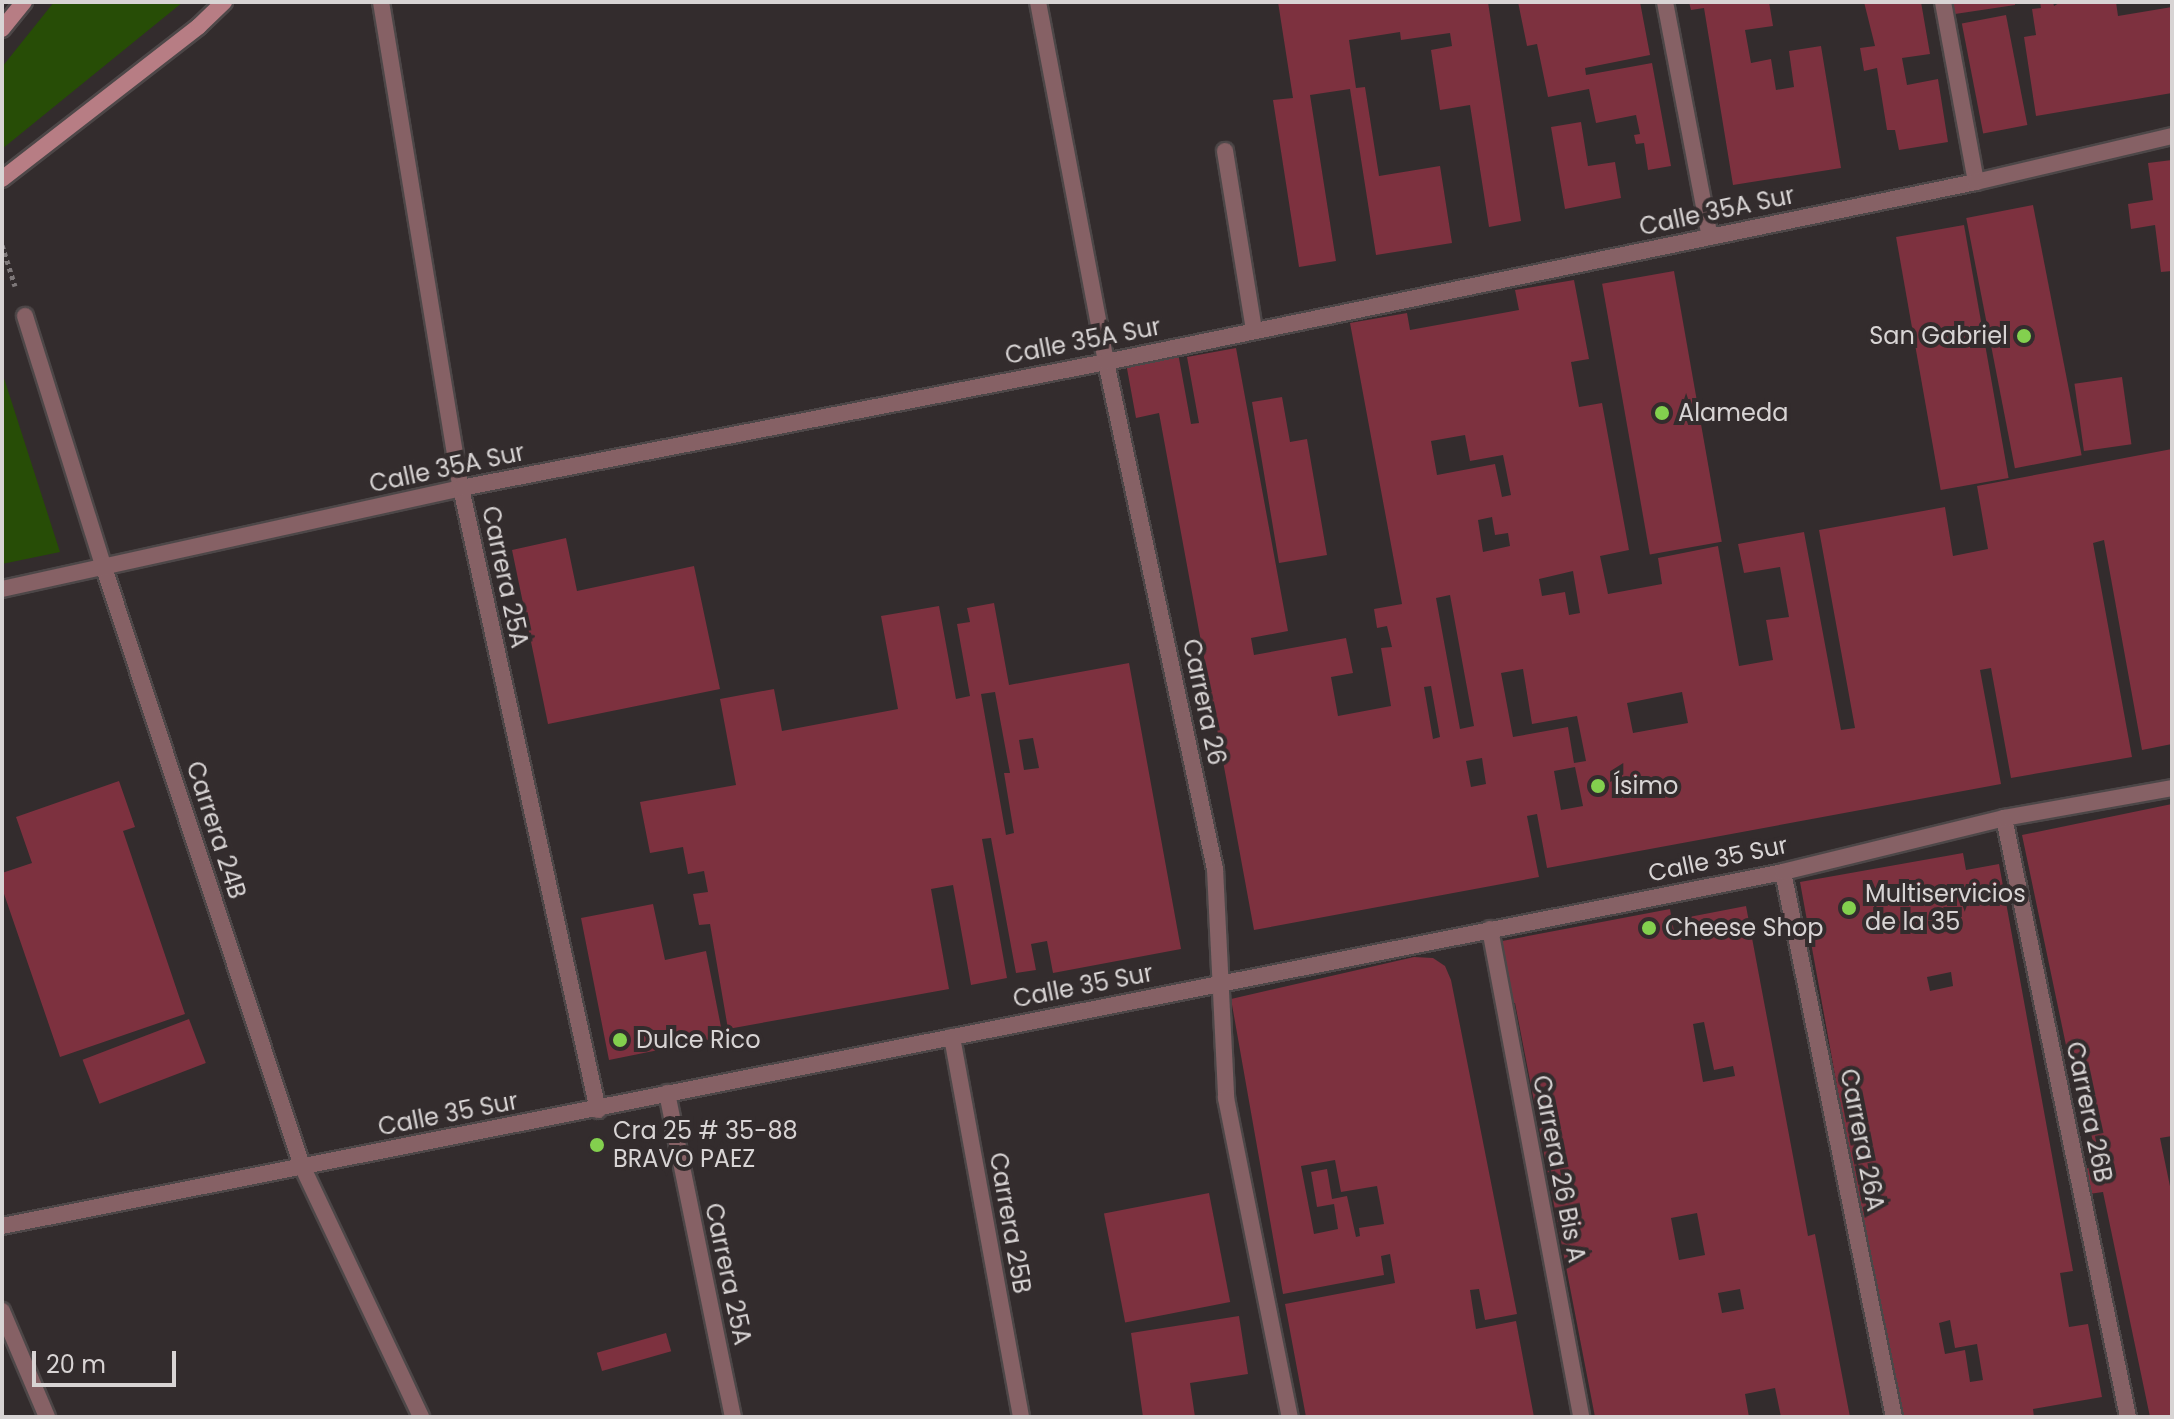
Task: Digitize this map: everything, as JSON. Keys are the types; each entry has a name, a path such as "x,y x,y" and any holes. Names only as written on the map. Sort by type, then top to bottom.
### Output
{"main road":[{"path":"2,29 24,2"},
{"path":"2,179 199,26 224,2"}],"street":[{"name":"Carrera 25A","path":"381,2 461,488 598,1110"},
{"name":"Carrera 26","path":"1038,2 1106,362 1215,869 1226,1098 1290,1417"},
{"path":"1665,2 1710,237"},
{"path":"1943,2 1976,182"},
{"name":"Calle 35A Sur","path":"2,589 461,488 1106,362 1976,182 2172,136"},
{"path":"1225,151 1254,331"},
{"name":"Carrera 24B","path":"25,316 104,568 302,1166 421,1417"},
{"name":"Calle 35 Sur","path":"2,1226 598,1110 667,1093 1783,872 2004,818 2172,788"},
{"name":"Carrera 26B","path":"2004,818 2128,1417"},
{"name":"Carrera 26A","path":"1783,872 1894,1417"},
{"name":"Carrera 26 Bis A","path":"1490,929 1581,1417"},
{"name":"Carrera 25B","path":"952,1037 1021,1417"},
{"name":"Carrera 25A","path":"667,1093 733,1417"},
{"path":"2,1311 47,1417"}],"path":[{"path":"2,245 25,316"}],"green space":[{"path":"54,2 183,2 2,149 2,67"},
{"path":"2,372 60,552 2,564"}],"building":[{"path":"1278,2 1488,2 1521,221 1489,227 1470,105 1440,110 1431,50 1452,46 1450,33 1401,40 1400,32 1349,40 1356,88 1365,87 1379,176 1440,166 1452,243 1376,255 1350,89 1310,95 1336,261 1299,267 1273,100 1293,98"},
{"path":"1518,2 1640,2 1650,55 1585,68 1586,75 1652,63 1671,166 1648,170 1644,143 1636,144 1634,135 1640,134 1636,115 1596,123 1589,89 1548,97 1537,44 1527,46"},
{"path":"1689,2 1769,2 1773,26 1745,30 1751,63 1771,59 1776,90 1794,87 1789,51 1821,46 1841,168 1733,185 1704,8 1691,10"},
{"path":"1864,2 1921,2 1930,54 1902,58 1907,85 1938,79 1948,142 1899,150 1895,130 1887,130 1877,68 1864,71 1860,48 1875,46"},
{"path":"1953,2 2015,2 2015,5 1955,14"},
{"path":"2040,2 2053,2 2054,6 2061,2 2116,2 2118,16 2172,7 2172,93 2036,116 2024,37 2036,35 2032,9 2041,8"},
{"path":"2006,15 2027,125 1983,134 1962,24"},
{"path":"1581,122 1588,166 1615,162 1621,198 1565,209 1551,127"},
{"path":"2172,160 2172,271 2161,272 2155,225 2131,229 2128,204 2153,200 2148,163"},
{"name":"San Gabriel","path":"2033,205 2082,455 2015,468 1966,218"},
{"path":"1964,225 2009,478 1941,490 1896,237"},
{"name":"Alameda","path":"1674,271 1722,542 1650,554 1602,284"},
{"path":"1574,280 1589,359 1571,362 1579,407 1602,403 1629,550 1600,556 1608,594 1662,584 1658,558 1718,546 1739,666 1773,660 1766,620 1789,617 1780,567 1744,573 1738,544 1804,532 1841,730 1855,728 1819,530 1945,507 1953,556 1988,549 1977,486 2172,449 2172,744 2142,750 2104,540 2093,543 2132,757 2011,778 1991,668 1980,670 2001,784 1547,868 1537,814 1527,816 1539,877 1254,930 1159,413 1136,418 1126,363 1178,353 1191,424 1199,423 1187,357 1236,348 1288,631 1251,638 1254,655 1346,638 1353,673 1331,677 1338,716 1391,706 1381,648 1392,647 1387,626 1377,628 1374,609 1402,604 1350,323 1407,313 1410,330 1519,310 1515,290","holes":["1465,435 1470,461 1503,455 1511,495 1502,497 1495,464 1437,475 1431,441","1492,517 1495,535 1508,533 1510,546 1483,552 1478,520","1573,571 1580,613 1569,615 1565,592 1542,596 1539,579","1450,595 1474,726 1460,729 1436,598","1523,669 1532,724 1577,716 1586,761 1574,763 1568,727 1513,737 1501,673","1431,686 1440,737 1433,739 1424,687","1682,692 1688,723 1633,733 1627,703","1482,758 1486,784 1471,787 1466,761","1575,767 1583,806 1561,810 1554,771"]},
{"path":"2122,377 2131,444 2084,451 2074,384"},
{"path":"1282,397 1290,442 1307,439 1327,555 1279,563 1252,402"},
{"path":"566,538 577,591 694,566 720,689 548,724 512,550"},
{"path":"994,603 1009,685 1129,663 1181,949 1053,973 1047,941 1031,944 1036,970 1016,973 991,838 982,839 1007,978 971,985 953,885 931,889 949,989 728,1029 710,924 699,925 693,894 708,892 704,871 688,874 683,847 650,853 640,802 736,785 720,699 774,689 782,731 898,709 881,616 939,606 956,699 970,696 957,624 970,622 967,608","holes":["995,692 1010,773 1004,773 1014,833 1006,835 981,694","1033,738 1039,768 1024,770 1019,740"]},
{"path":"119,781 135,827 123,831 185,1014 60,1057 2,888 2,873 32,863 16,817"},
{"path":"2172,804 2172,1136 2160,1138 2172,1196 2172,1417 2150,1417 2103,1192 2089,1194 2084,1169 2098,1166 2097,1160 2072,1049 2067,1050 2022,835"},
{"path":"1963,853 1966,870 1999,864 2073,1271 2060,1273 2069,1327 2088,1324 2102,1397 2033,1409 2034,1417 1897,1417 1800,882","holes":["1951,972 1953,986 1930,991 1927,977","1950,1320 1955,1348 1977,1344 1983,1380 1970,1382 1965,1350 1945,1354 1939,1323"]},
{"path":"653,904 665,960 706,951 723,1037 609,1060 581,918"},
{"path":"1746,906 1808,1236 1815,1234 1850,1417 1781,1417 1775,1388 1745,1394 1749,1417 1595,1417 1515,1003 1509,1004 1497,942 1670,909 1675,937 1693,934 1689,917","holes":["1704,1022 1714,1070 1733,1066 1735,1076 1703,1082 1693,1024","1697,1213 1705,1255 1679,1260 1671,1218","1740,1289 1744,1309 1722,1313 1718,1293"]},
{"path":"1414,957 1433,958 1445,966 1451,980 1517,1314 1485,1320 1479,1289 1470,1290 1476,1329 1516,1321 1534,1417 1306,1417 1285,1304 1395,1283 1390,1254 1381,1256 1384,1275 1283,1294 1231,999","holes":["1335,1160 1341,1192 1377,1186 1384,1224 1359,1228 1360,1236 1356,1237 1347,1196 1332,1199 1327,1169 1311,1172 1317,1207 1334,1204 1338,1229 1314,1234 1301,1166"]},
{"path":"189,1019 206,1063 99,1104 83,1060"},
{"path":"1209,1193 1230,1302 1125,1322 1104,1213"},
{"path":"1239,1316 1248,1374 1190,1383 1195,1417 1143,1417 1131,1333"},
{"path":"666,1333 671,1351 602,1371 597,1353"}],"place":[{"name":"San Gabriel","path":"2024,336"},
{"name":"Alameda","path":"1662,413"},
{"name":"Ísimo","path":"1598,786"},
{"name":"Multiservicios de la 35","path":"1849,908"},
{"name":"Cheese Shop","path":"1649,928"},
{"name":"Dulce Rico","path":"620,1040"},
{"name":"Cra 25 # 35-88 BRAVO PAEZ","path":"597,1145"}]}
